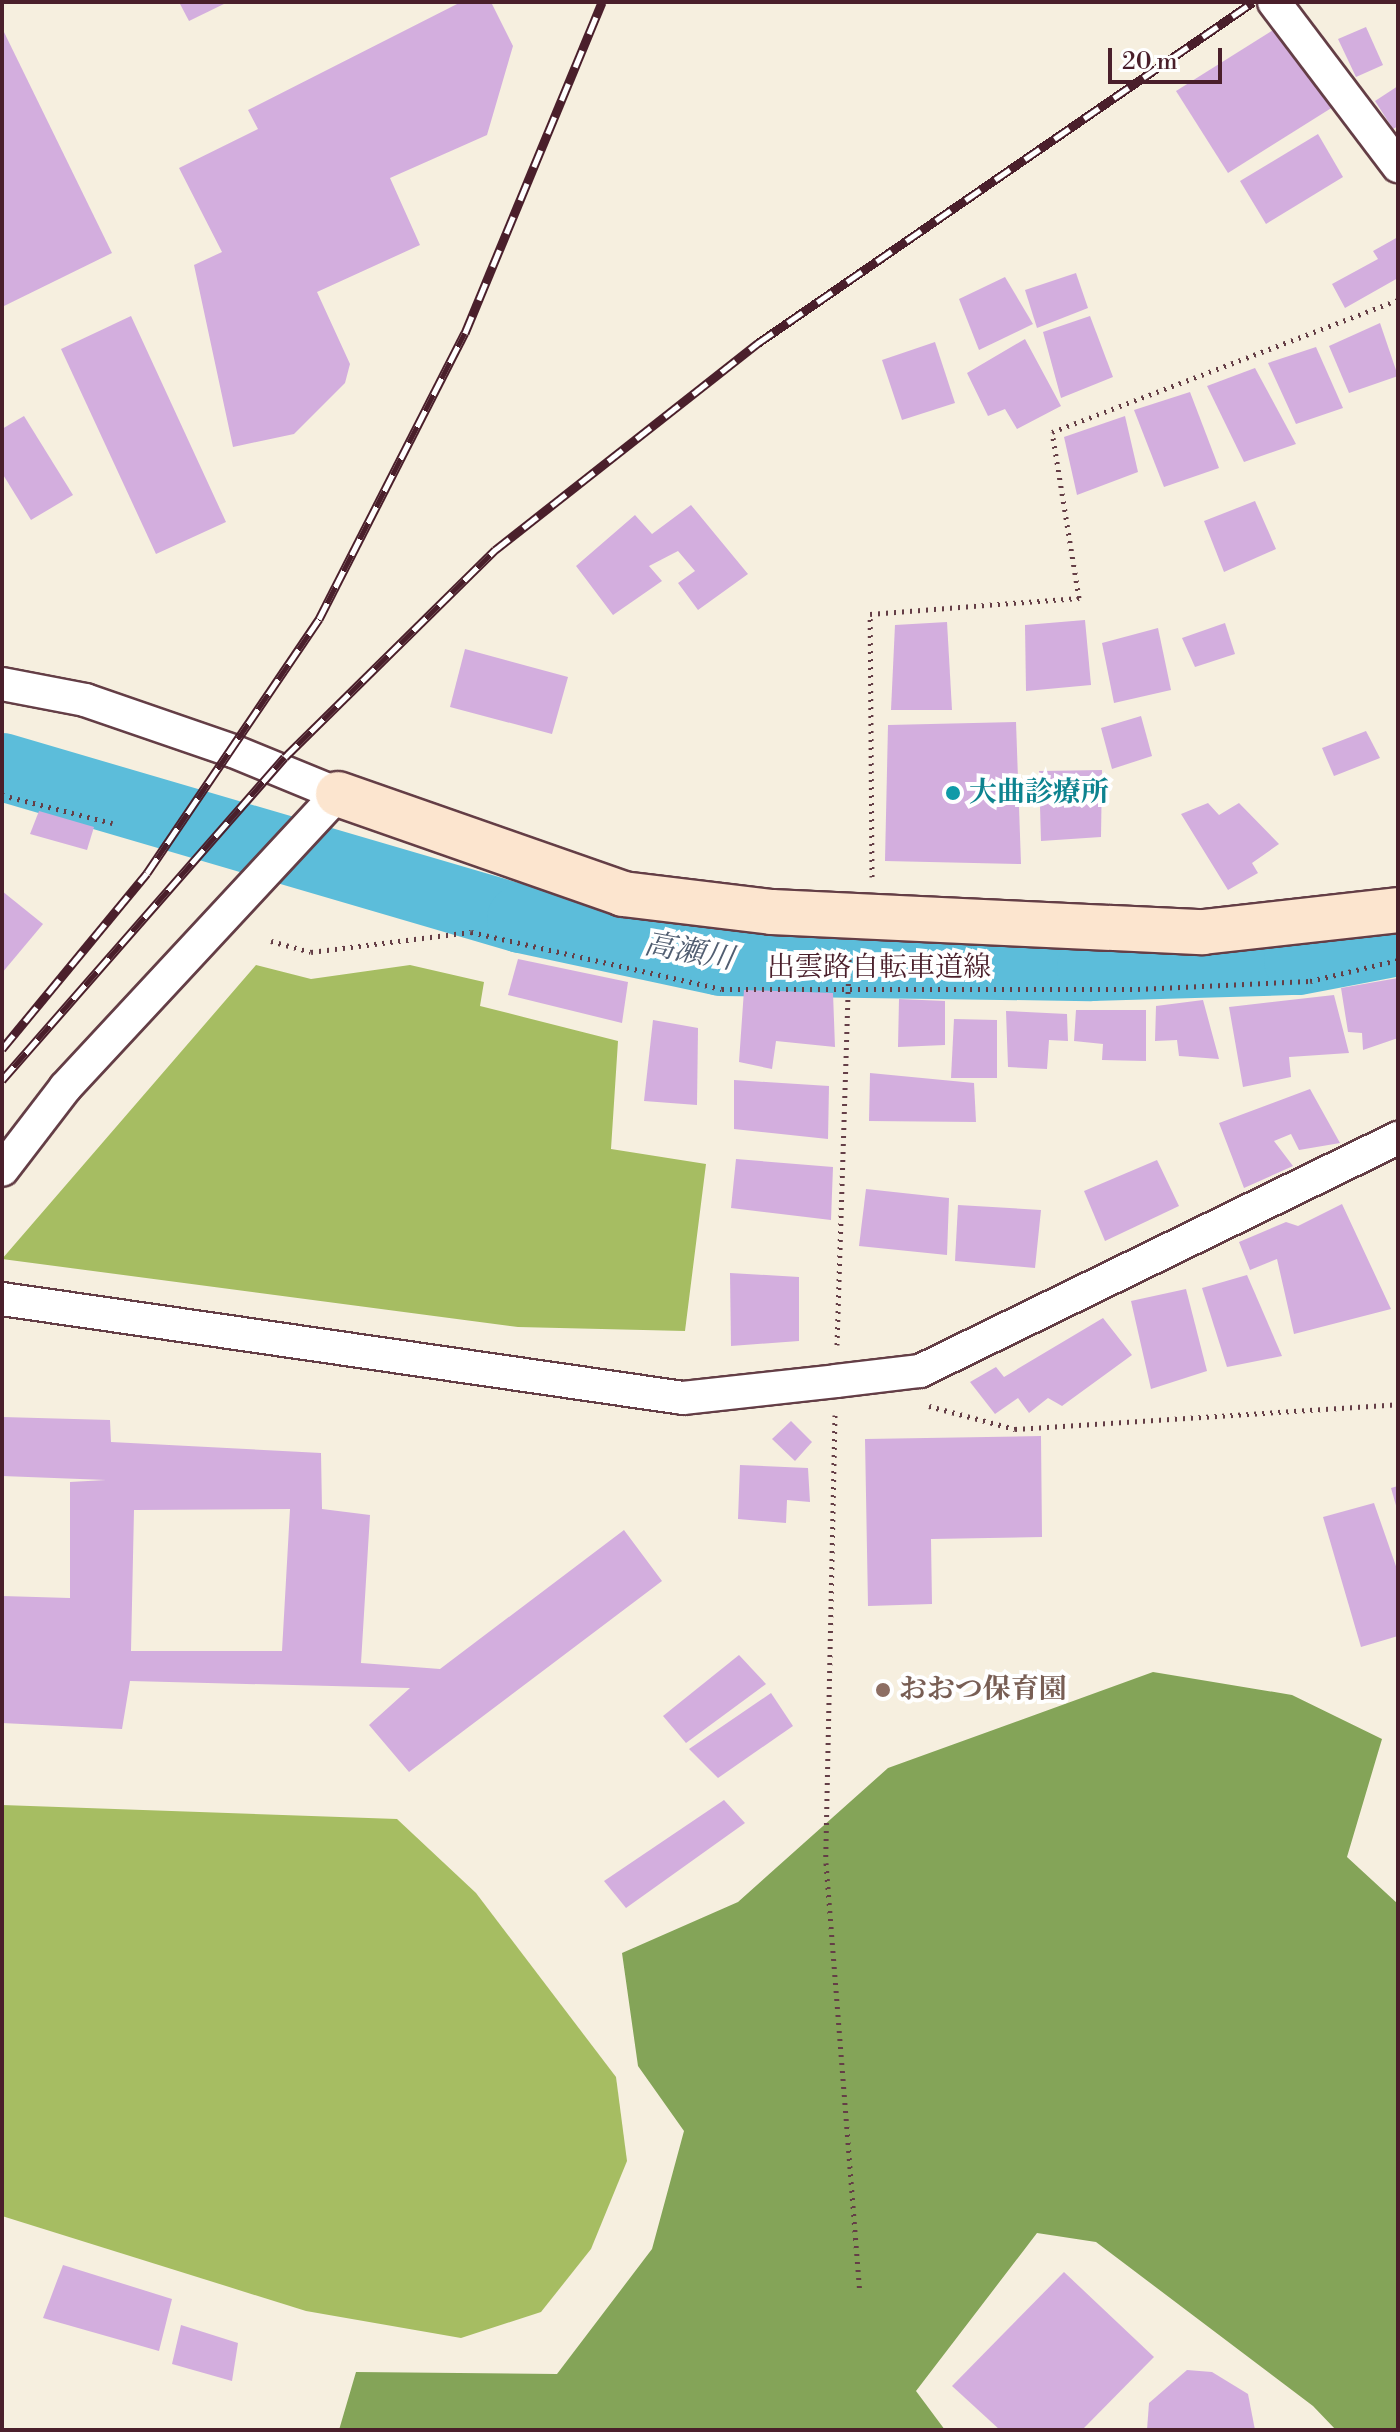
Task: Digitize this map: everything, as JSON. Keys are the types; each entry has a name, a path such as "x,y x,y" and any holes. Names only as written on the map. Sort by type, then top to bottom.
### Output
{"street":[{"path":"1274,2 1398,166"},
{"path":"2,684 85,700 263,762 338,794 623,894 772,912 1203,932 1398,910"},
{"path":"2,1170 65,1088 338,794"},
{"path":"2,1299 683,1398 836,1381 920,1371 1398,1138"}],"path":[{"path":"860,2292 826,1863 848,986 861,916 870,614 1079,598 1052,432 1398,300"},
{"path":"2,795 112,823"},
{"name":"出雲路自転車道線","path":"271,941 311,952 471,932 722,989 848,986 1138,989 1310,981 1398,960"},
{"path":"926,1405 1015,1429 1398,1404"}],"green space":[{"path":"256,965 311,979 410,965 484,982 480,1006 618,1041 611,1149 706,1164 685,1331 518,1327 2,1259"},
{"path":"1153,1672 1292,1695 1382,1739 1347,1857 1398,1904 1398,2430 1336,2430 1313,2406 1096,2242 1037,2233 916,2391 945,2430 339,2430 356,2372 557,2374 652,2249 684,2131 638,2066 622,1953 738,1902 888,1768"},
{"path":"2,1805 397,1819 476,1893 616,2077 627,2161 591,2249 541,2312 461,2338 306,2311 2,2216"}],"building":[{"path":"179,2 228,2 189,21"},
{"path":"461,2 491,2 513,46 487,135 390,178 420,245 317,292 350,364 345,383 294,434 233,447 194,265 222,252 179,168 258,129 248,110"},
{"path":"1281,25 1333,107 1228,173 1176,91"},
{"path":"1366,27 1383,65 1356,77 1338,39"},
{"path":"2,28 112,253 2,307"},
{"path":"1398,86 1398,126 1393,129 1375,101"},
{"path":"1318,134 1343,177 1266,224 1240,181"},
{"path":"1398,237 1398,278 1345,308 1332,284 1378,259 1373,251"},
{"path":"1076,273 1088,308 1037,328 1025,290"},
{"path":"1005,277 1033,324 979,350 959,299"},
{"path":"131,316 226,522 156,554 61,349"},
{"path":"1090,316 1113,377 1061,398 1043,332"},
{"path":"1380,323 1398,376 1349,393 1329,346"},
{"path":"1025,339 1061,406 1017,429 1005,409 988,416 967,373"},
{"path":"935,342 955,403 902,420 882,360"},
{"path":"1316,347 1343,408 1296,424 1268,363"},
{"path":"1255,368 1296,444 1244,462 1207,386"},
{"path":"1190,392 1219,468 1164,487 1134,410"},
{"path":"24,416 73,495 31,520 2,473 2,429"},
{"path":"1125,416 1138,472 1077,495 1064,437"},
{"path":"1255,501 1276,549 1224,572 1204,521"},
{"path":"691,505 748,574 698,610 678,583 695,571 678,551 649,566 662,581 613,615 576,566 635,515 652,534"},
{"path":"1085,620 1091,685 1026,691 1025,625"},
{"path":"947,622 952,710 891,710 895,625"},
{"path":"1225,623 1235,654 1195,667 1182,638"},
{"path":"1158,628 1171,690 1114,703 1102,643"},
{"path":"465,649 568,677 552,734 450,707"},
{"path":"1141,716 1152,756 1112,769 1101,728"},
{"name":"大曲診療所","path":"1016,722 1021,864 885,861 888,725"},
{"path":"1366,731 1380,758 1334,776 1322,748"},
{"path":"1102,770 1101,837 1041,841 1039,771"},
{"path":"1208,803 1219,815 1239,803 1279,844 1252,863 1258,873 1228,890 1181,814"},
{"path":"39,811 94,827 87,850 30,834"},
{"path":"2,891 43,924 2,973"},
{"path":"518,959 628,982 622,1023 508,995"},
{"path":"1398,978 1398,1038 1363,1050 1362,1033 1348,1032 1341,988"},
{"path":"744,990 833,993 835,1047 776,1041 772,1069 739,1062"},
{"path":"1334,995 1349,1053 1289,1057 1291,1077 1243,1087 1229,1007"},
{"path":"899,999 945,1001 945,1045 898,1047"},
{"path":"1203,1000 1219,1059 1179,1056 1177,1040 1155,1041 1156,1006"},
{"path":"1076,1010 1146,1010 1146,1061 1102,1060 1103,1044 1074,1041"},
{"path":"1006,1011 1067,1014 1068,1041 1049,1040 1047,1069 1008,1067"},
{"path":"954,1019 997,1020 997,1078 951,1078"},
{"path":"653,1020 698,1028 697,1105 644,1101"},
{"path":"870,1073 974,1083 976,1122 869,1121"},
{"path":"734,1080 829,1086 828,1139 734,1129"},
{"path":"1310,1089 1340,1143 1299,1150 1291,1134 1274,1141 1293,1166 1244,1188 1219,1123"},
{"path":"736,1159 833,1167 831,1220 731,1208"},
{"path":"1157,1160 1179,1206 1105,1241 1084,1191"},
{"path":"866,1189 949,1198 947,1255 859,1246"},
{"path":"1342,1204 1391,1309 1294,1334 1277,1259 1250,1270 1239,1242 1286,1222 1298,1226"},
{"path":"958,1205 1041,1210 1035,1268 955,1261"},
{"path":"730,1273 799,1277 799,1341 731,1346"},
{"path":"1247,1275 1282,1356 1227,1367 1202,1288"},
{"path":"1186,1289 1207,1371 1151,1389 1131,1301"},
{"path":"1103,1318 1132,1355 1062,1406 1048,1398 1029,1413 1018,1398 995,1414 970,1382 996,1367 1004,1377"},
{"path":"2,1417 110,1420 111,1442 321,1453 322,1509 370,1515 361,1663 440,1669 624,1530 662,1581 409,1772 369,1725 410,1688 130,1681 122,1729 2,1723 2,1596 70,1598 70,1482 106,1480 2,1476","holes":["290,1509 282,1651 131,1651 134,1510"]},
{"path":"791,1421 812,1442 795,1461 772,1439"},
{"path":"1041,1436 1042,1537 931,1539 932,1604 868,1606 865,1439"},
{"path":"740,1465 808,1468 810,1502 787,1500 786,1523 738,1519"},
{"path":"1398,1486 1398,1509 1397,1509 1391,1488"},
{"path":"1374,1503 1398,1572 1398,1636 1361,1647 1323,1517"},
{"path":"739,1655 766,1684 686,1743 663,1716"},
{"path":"771,1693 793,1726 718,1778 689,1749"},
{"path":"724,1800 745,1823 626,1908 604,1881"},
{"path":"63,2265 172,2299 159,2351 43,2318"},
{"path":"1064,2272 1154,2357 1082,2430 1000,2430 952,2386"},
{"path":"181,2325 238,2343 232,2381 172,2364"},
{"path":"1187,2370 1212,2372 1248,2394 1255,2430 1147,2430 1149,2403"}],"waterway":[{"name":"高瀬川","path":"2,767 521,919 721,962 1091,967 1298,961 1398,942"}],"railway":[{"path":"2,1049 147,873 319,619 465,333 602,2"},
{"path":"2,1080 285,757 495,550 758,343 1253,2"}],"place":[{"name":"大曲診療所","path":"953,793"},
{"name":"おおつ保育園","path":"883,1690"}]}
